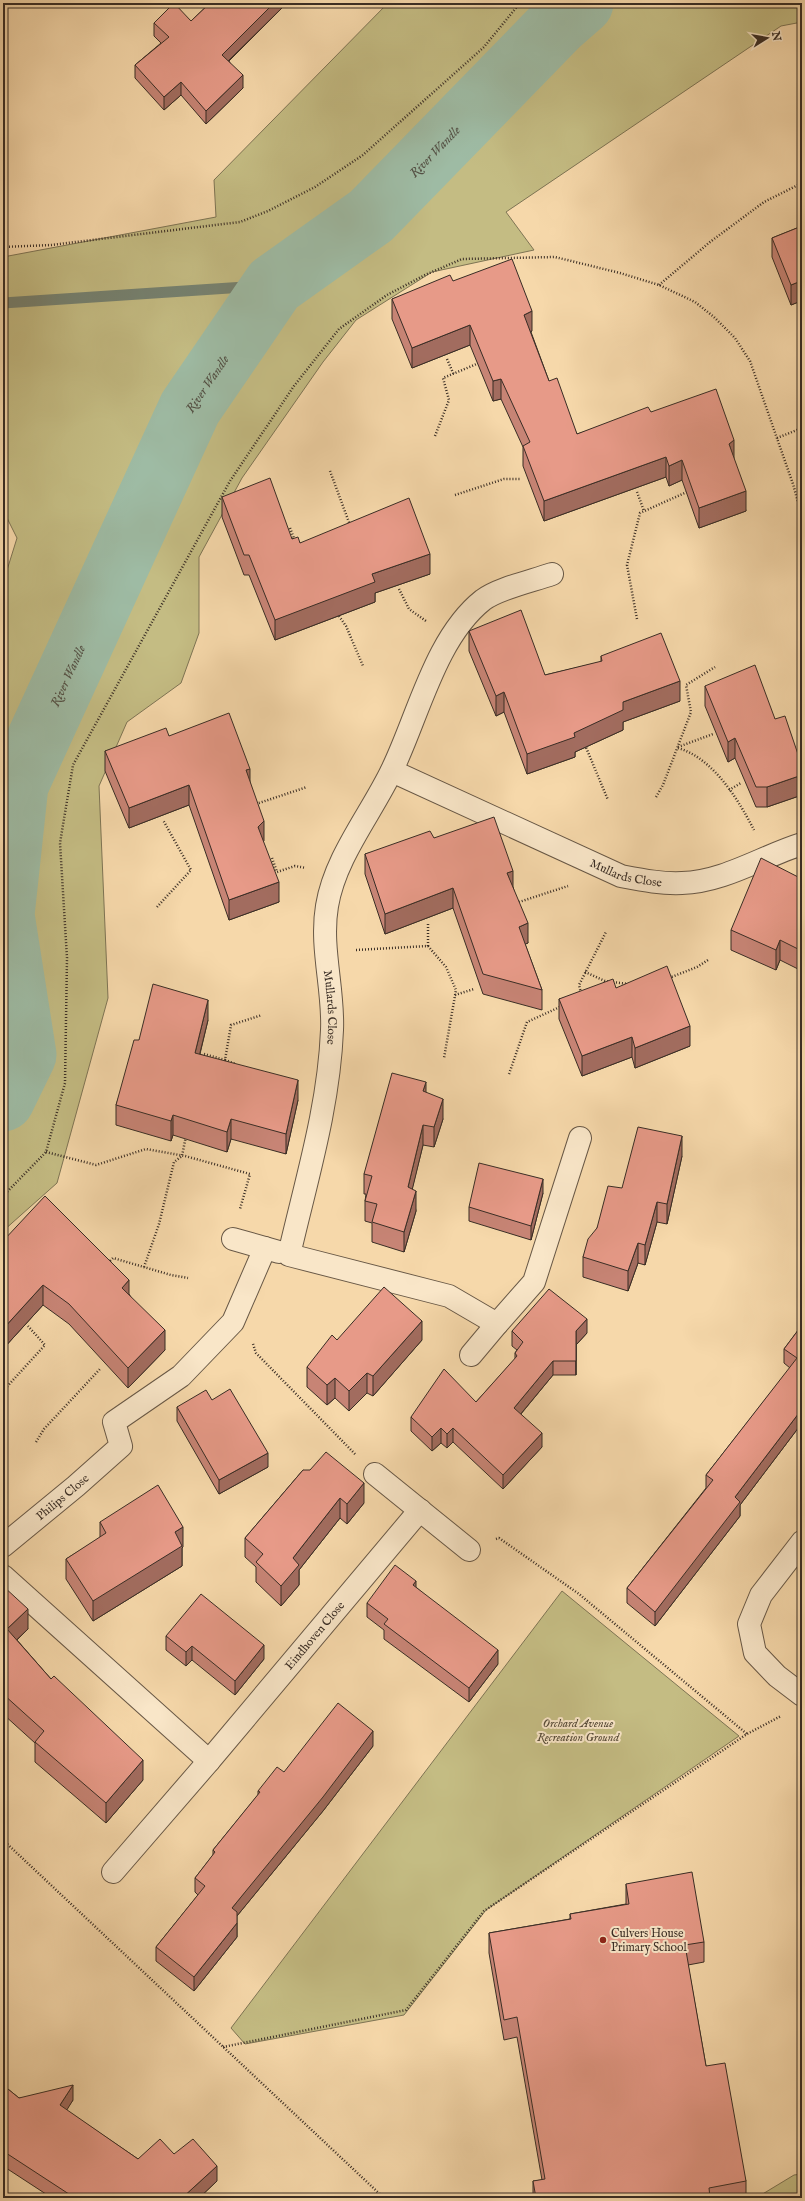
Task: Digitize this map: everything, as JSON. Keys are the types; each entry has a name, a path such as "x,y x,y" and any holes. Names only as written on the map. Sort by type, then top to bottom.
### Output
{"street":[{"name":"Mullards Close","path":"289,1255 327,1088 332,1029 327,953 327,907 336,876 356,835 392,771 450,637 484,600 496,593 552,574"},
{"name":"Mullards Close","path":"392,771 621,876 651,882 684,883 717,876 802,844"},
{"path":"471,1355 534,1282 580,1138"},
{"path":"232,1239 448,1296 497,1324"},
{"path":"232,1322 265,1248"},
{"name":"Philips Close","path":"3,1546 76,1486 121,1446 114,1422 181,1376 232,1322"},
{"path":"375,1474 469,1550"},
{"name":"Eindhoven Close","path":"113,1872 209,1761 420,1510"},
{"path":"802,1542 762,1595 749,1624 755,1653 777,1676 802,1695"},
{"path":"3,1576 209,1761"}],"path":[{"path":"3,246 51,245 240,222 268,211 315,187 363,155 484,47 520,3"},
{"path":"659,285 710,242 764,202 802,183"},
{"path":"3,1196 46,1152 65,1083 67,958 60,843 73,765 230,481 294,386 339,329 387,296 424,275 462,259 555,257 620,273 659,285 695,302 714,317 735,338 750,362 801,512 802,554"},
{"path":"447,359 454,375"},
{"path":"435,436 449,400 443,378 454,375 482,361"},
{"path":"777,438 802,428"},
{"path":"330,471 352,531"},
{"path":"455,495 504,479 520,479"},
{"path":"637,619 627,565 640,513 692,489"},
{"path":"637,492 644,511"},
{"path":"290,528 296,544"},
{"path":"399,589 408,609 450,637"},
{"path":"339,616 346,626 363,666"},
{"path":"656,796 663,785 691,712 686,685 715,667"},
{"path":"678,748 714,734"},
{"path":"582,739 608,800"},
{"path":"678,748 689,751 711,768 729,790 754,829 765,858"},
{"path":"729,790 741,782"},
{"path":"252,805 307,787"},
{"path":"157,907 191,870 163,820"},
{"path":"272,858 277,872 296,866 336,876"},
{"path":"509,905 568,886"},
{"path":"428,923 428,946 446,967 456,990 444,1058"},
{"path":"583,996 579,985 606,932"},
{"path":"327,953 396,946 428,946"},
{"path":"667,978 697,967 708,960"},
{"path":"585,972 605,981 634,984"},
{"path":"455,995 474,989"},
{"path":"509,1074 527,1022 569,1003"},
{"path":"225,1060 231,1025 262,1015"},
{"path":"204,1054 238,1065"},
{"path":"144,1267 159,1224 174,1162 182,1156 187,1130"},
{"path":"46,1152 96,1165 146,1149 182,1156 250,1174 232,1239"},
{"path":"104,1267 113,1258 188,1278"},
{"path":"232,1322 250,1336 256,1353 375,1474"},
{"path":"3,1391 45,1345 28,1326"},
{"path":"36,1442 44,1429 100,1369"},
{"path":"469,1550 499,1538 579,1594 747,1734"},
{"path":"223,2047 406,2010 484,1911 747,1734 781,1715"},
{"path":"3,1840 384,2198"}],"green space":[{"path":"388,3 802,3 802,22 781,26 506,212 534,250 432,272 356,320 323,362 242,478 199,557 199,633 181,683 127,722 99,786 108,998 57,1183 3,1231 3,583 17,538 3,510 3,257 216,217 214,180"},
{"name":"Orchard Avenue Recreation Ground","path":"562,1591 739,1736 486,1910 404,2015 245,2044 231,2028"},
{"path":"802,2174 802,2198 756,2198 794,2175"}],"building":[{"path":"174,3 191,21 210,3 274,3 222,55 243,75 206,111 181,82 164,97 135,65 169,37 154,23"},
{"path":"802,226 802,284 801,281 791,285 772,238"},
{"path":"512,259 532,311 524,315 549,381 557,378 577,434 648,407 651,412 716,389 734,440 729,444 746,491 699,508 682,460 669,466 666,457 544,501 523,446 530,442 501,379 493,381 470,325 412,348 392,299 450,275 453,281"},
{"path":"270,478 292,539 298,537 300,543 409,498 430,554 372,574 375,582 275,620 249,555 244,555 222,497"},
{"path":"521,610 545,675 602,661 601,656 661,633 680,681 623,702 623,710 574,733 575,737 527,754 504,692 496,696 469,631"},
{"path":"755,665 775,719 785,716 802,766 802,775 767,787 756,787 735,738 728,742 705,686"},
{"path":"229,713 250,769 246,770 264,821 258,827 279,882 229,900 189,785 129,808 105,751 166,728 169,736"},
{"path":"494,817 513,871 507,873 528,923 519,927 542,990 483,974 453,888 385,914 365,854 430,831 434,838"},
{"path":"761,858 802,879 802,951 780,940 776,950 731,930"},
{"path":"667,966 690,1026 635,1048 632,1037 582,1056 559,999 613,979 616,988"},
{"path":"153,984 208,1000 195,1053 298,1080 286,1134 231,1119 227,1132 173,1115 171,1121 116,1105 134,1040 139,1040"},
{"path":"392,1073 426,1082 423,1091 443,1099 434,1127 423,1125 408,1187 416,1191 404,1232 372,1222 377,1204 365,1201 372,1176 364,1174"},
{"path":"638,1127 682,1136 667,1204 657,1202 645,1245 638,1243 628,1271 583,1257 588,1239 597,1228 608,1186 622,1188"},
{"path":"479,1163 543,1179 531,1226 469,1207"},
{"path":"45,1196 129,1280 122,1288 165,1330 128,1368 69,1304 43,1285 3,1329 3,1241"},
{"path":"384,1287 422,1321 373,1376 367,1373 349,1391 335,1378 327,1385 307,1367 332,1335 337,1340"},
{"path":"549,1289 587,1319 576,1331 576,1361 553,1361 514,1408 542,1433 503,1475 453,1428 447,1434 441,1428 432,1437 411,1417 444,1369 476,1402 517,1356 515,1353 523,1342 512,1331"},
{"path":"802,1325 802,1409 735,1497 740,1502 655,1612 627,1588 713,1480 706,1475 797,1358 784,1349"},
{"path":"230,1389 268,1453 219,1480 177,1407 206,1390 212,1400"},
{"path":"326,1452 364,1483 347,1504 340,1498 293,1558 299,1565 281,1586 256,1562 263,1554 245,1538 303,1470 310,1470"},
{"path":"158,1485 183,1527 175,1532 182,1546 93,1601 66,1559 106,1533 100,1522"},
{"path":"395,1565 416,1581 413,1585 498,1650 469,1688 384,1624 388,1619 367,1603"},
{"path":"3,1586 28,1609 7,1629 51,1679 54,1676 143,1760 106,1803 35,1742 44,1731 3,1694"},
{"path":"201,1594 264,1645 235,1681 192,1646 186,1652 166,1636"},
{"path":"338,1703 373,1731 323,1797 232,1908 237,1912 237,1923 194,1977 156,1947 205,1886 195,1878 215,1852 213,1850 260,1792 258,1791 277,1767 284,1772"},
{"path":"692,1872 704,1942 685,1945 706,2066 725,2063 746,2181 709,2188 710,2198 536,2198 533,2181 545,2179 517,2017 504,2020 489,1933 571,1919 570,1914 629,1904 626,1884"},
{"path":"3,2085 19,2098 73,2085 60,2105 138,2159 160,2139 174,2154 193,2139 217,2166 182,2198 75,2198 3,2151"}],"waterway":[{"name":"River Wandle","path":"3,1100 25,1055 3,915 17,785 190,408 274,285 371,216 558,24 582,3"},
{"name":"River Wandle","path":"3,303 274,285"}],"place":[{"name":"Culvers House Primary School","path":"603,1940"}]}
